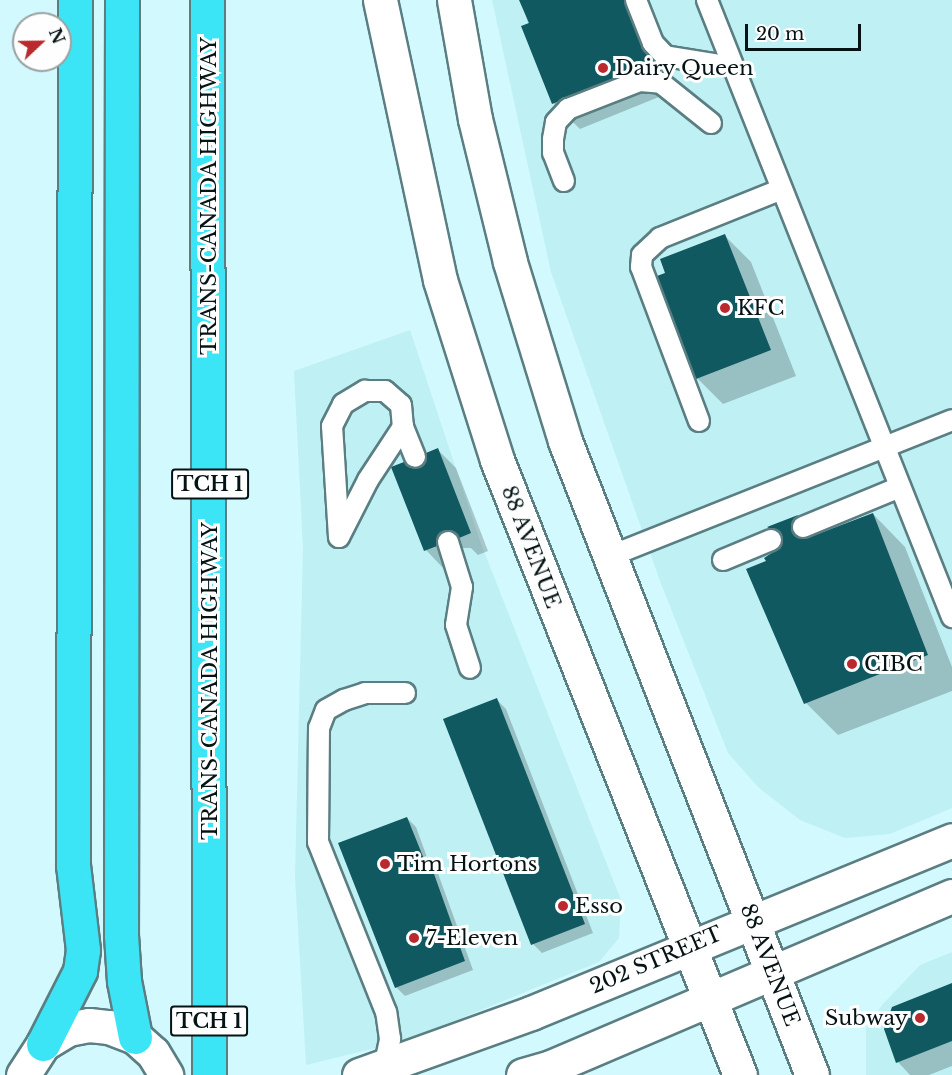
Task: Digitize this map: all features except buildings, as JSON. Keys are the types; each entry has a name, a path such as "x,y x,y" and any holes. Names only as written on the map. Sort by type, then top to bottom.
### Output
{"highway":[{"path":"26,1065 80,971 82,950 73,865 75,0"},
{"path":"123,0 121,935 124,981 135,1037"},
{"name":"TRANS-CANADA HIGHWAY","path":"207,0 209,1075"}],"main road":[{"name":"88 AVENUE","path":"380,0 440,280 497,460 740,1075"},
{"name":"88 AVENUE","path":"454,0 475,119 510,262 565,441 608,557 753,920 812,1075"},
{"name":"202 STREET","path":"371,1072 952,840"},
{"path":"523,1075 952,896"},
{"path":"26,1065 68,1029 89,1025 109,1027 135,1037 153,1053 166,1075"}],"lane":[{"path":"636,0 653,43 665,56 733,67"},
{"path":"706,0 952,617"},
{"path":"564,181 553,153 556,122 568,109 640,81 661,83 711,123"},
{"path":"699,421 641,267 642,255 660,238 782,189"},
{"path":"404,427 368,480 339,537 332,426 343,404 365,392 385,391 401,405 404,427 415,457"},
{"path":"608,557 952,420"},
{"path":"803,527 900,487"},
{"path":"723,560 771,540"},
{"path":"448,542 462,587 456,625 470,668"},
{"path":"371,1072 390,1040 386,1012 318,842 319,728 326,710 344,700 365,693 405,693"}],"shaded area":[{"path":"492,0 952,0 952,808 890,834 845,838 800,820 758,787 728,753 660,581 551,272"},
{"path":"410,330 480,541 621,900 619,938 599,962 405,1041 306,1065 295,876 303,548 294,371"},
{"path":"952,952 952,1075 866,1075 866,1028 882,1005 920,965"}],"place":[{"name":"Dairy Queen","path":"603,68"},
{"name":"KFC","path":"725,308"},
{"name":"CIBC","path":"852,664"},
{"name":"Tim Hortons","path":"385,864"},
{"name":"Esso","path":"563,906"},
{"name":"7-Eleven","path":"414,938"},
{"name":"Subway","path":"920,1018"}]}
